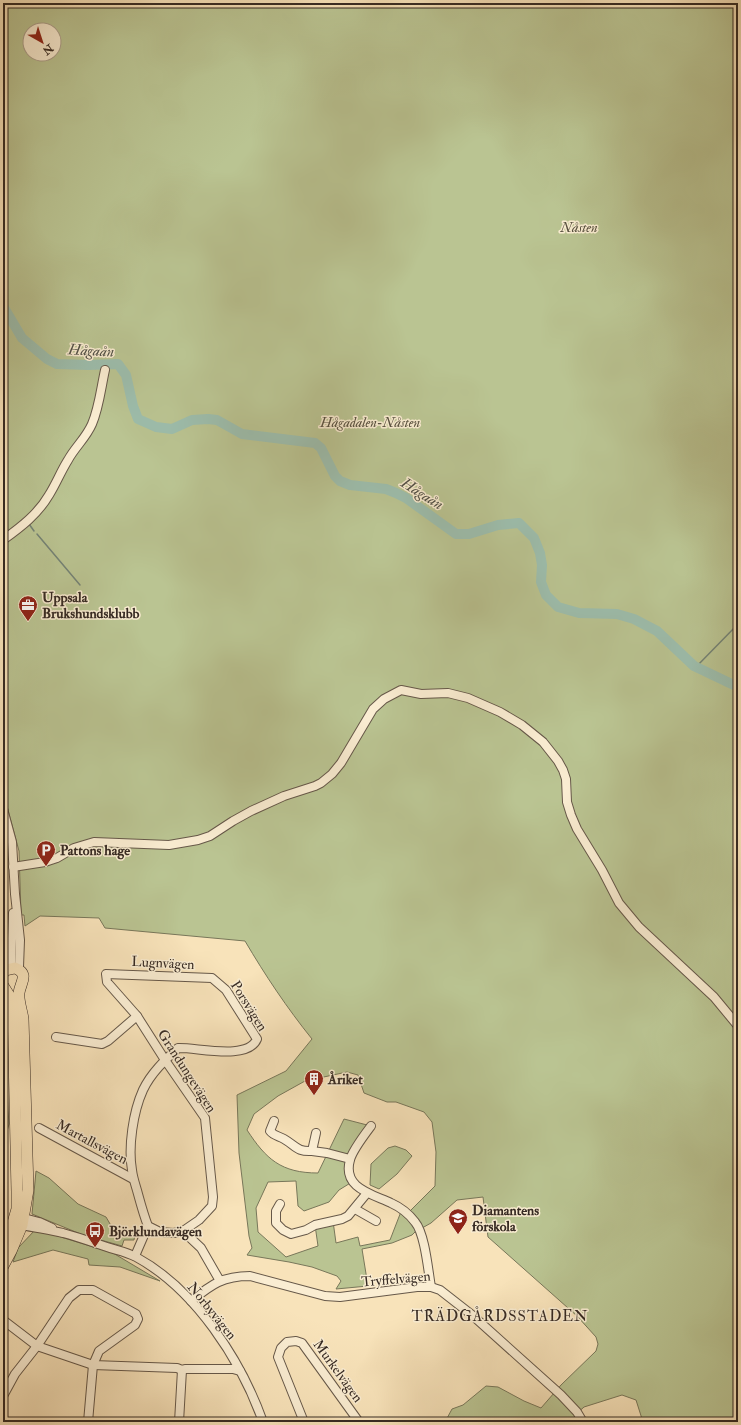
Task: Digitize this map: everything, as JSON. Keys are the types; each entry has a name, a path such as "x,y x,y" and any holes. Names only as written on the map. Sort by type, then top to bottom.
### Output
{"main road":[{"path":"3,1266 28,1190 23,1019 19,993 23,978 21,973 15,968 4,972"},
{"path":"4,987 17,990 22,986"},
{"path":"3,1252 19,1220 13,1008 10,997 4,987"}],"street":[{"path":"3,540 38,511 49,495 68,459 86,436 97,409 105,370"},
{"path":"13,867 51,860 74,848 94,842 169,845 198,840 210,836 233,820 251,811 284,796 321,783 332,774 341,763 374,709 384,699 401,690 421,694 448,693 468,698 500,712 522,725 543,742 563,770 566,779 567,802 577,829 602,870 619,903 639,927 714,997 729,1013 738,1026"},
{"path":"3,809 12,842 15,894 20,940 19,967 21,973"},
{"path":"4,972 11,964 15,894"},
{"name":"Lugnvägen","path":"106,974 212,978 218,981"},
{"name":"Grandungevägen","path":"106,974 107,982 137,1016 205,1118 213,1197 212,1206 199,1220 183,1231"},
{"name":"Porsvägen","path":"165,1060 178,1048 190,1047 203,1051 227,1052 246,1048 255,1043 257,1039 252,1030 226,990 218,981"},
{"path":"56,1037 102,1044 108,1041 137,1016"},
{"path":"135,1256 148,1226 134,1179 131,1163 131,1138 138,1102 143,1089 165,1060"},
{"path":"274,1121 270,1131 273,1135 283,1138 297,1150 304,1152 312,1151 327,1153 350,1159"},
{"path":"371,1126 350,1159 348,1170 352,1182 367,1193 392,1203 408,1213 420,1229 431,1287"},
{"name":"Martallsvägen","path":"39,1128 134,1179"},
{"path":"312,1151 316,1133"},
{"path":"280,1204 276,1211 276,1223 291,1234 306,1230 315,1225 342,1219 348,1216 367,1193"},
{"path":"355,1209 376,1221"},
{"name":"Norbyvägen","path":"19,1220 135,1256 163,1275 191,1300 218,1336 240,1371 263,1422"},
{"path":"148,1226 160,1232 174,1233 183,1231 201,1248 220,1281"},
{"name":"Tryffelvägen","path":"191,1300 220,1281 231,1277 250,1276 325,1296 343,1298 406,1288 431,1287 440,1290 472,1315 561,1395 577,1412 583,1422"},
{"path":"3,1396 15,1374 69,1298 79,1290 92,1290 136,1314 138,1319 135,1325 99,1351 93,1365 88,1422"},
{"path":"3,1320 36,1346 93,1365 177,1368 182,1370 233,1369 240,1371"},
{"name":"Murkelvägen","path":"304,1422 278,1357 281,1348 287,1342 296,1341 302,1343 360,1422"},
{"path":"179,1422 182,1370"}],"green space":[{"name":"Hågadalen-Nåsten","path":"3,3 738,3 738,1422 643,1422 636,1400 622,1395 584,1407 575,1415 579,1422 445,1422 452,1409 463,1405 486,1386 498,1387 541,1408 561,1385 596,1351 598,1344 596,1337 577,1316 488,1237 483,1197 457,1200 431,1223 412,1235 392,1243 362,1249 368,1286 336,1289 341,1281 337,1276 312,1267 247,1255 252,1248 249,1236 239,1153 237,1095 286,1071 312,1039 277,991 245,941 105,928 99,918 40,916 25,926 24,915 21,915 19,851 3,791","holes":["347,1072 358,1075 364,1093 387,1102 396,1102 424,1112 432,1122 436,1152 435,1186 408,1213 402,1209 390,1240 360,1246 358,1237 336,1243 333,1221 315,1225 318,1246 286,1257 258,1232 256,1208 268,1182 296,1181 298,1206 304,1211 329,1202 339,1190 352,1182 350,1159 371,1126 344,1119 318,1173 305,1172 284,1167 268,1156 247,1130 254,1114 278,1096 305,1081"]},
{"path":"3,1013 5,1017 9,1124 6,1135 3,1134"},
{"path":"395,1146 406,1150 412,1156 397,1174 379,1189 370,1185 371,1164 388,1148"},
{"path":"36,1171 49,1178 78,1204 106,1217 113,1229 135,1233 134,1240 124,1240 122,1246 83,1235 32,1214"},
{"path":"35,1230 113,1253 160,1281 120,1267 89,1265 88,1259 53,1250 13,1262 18,1248"}],"waterway":[{"name":"Hågaån","path":"3,306 22,338 47,359 57,364 118,364 126,375 133,406 138,419 156,427 172,429 192,420 208,419 217,420 242,434 315,443 321,448 335,476 340,481 350,485 386,489 396,493 406,498 456,534 469,534 498,525 519,523 534,538 540,553 542,565 541,582 546,595 558,607 579,613 617,614 634,619 657,631 694,666 738,687"},
{"path":"29,524 34,531"},
{"path":"37,534 80,585"},
{"path":"696,667 738,624"}],"place":[{"name":"Uppsala Brukshundsklubb","path":"28,622"},
{"name":"Pattons hage","path":"46,867"},
{"name":"Åriket","path":"314,1096"},
{"name":"Diamantens förskola","path":"458,1235"},
{"name":"Björklundavägen","path":"95,1248"}],"district":[{"name":"TRÄDGÅRDSSTADEN","path":"500,1316"}],"park label":[{"name":"Nåsten","path":"579,227"}]}
